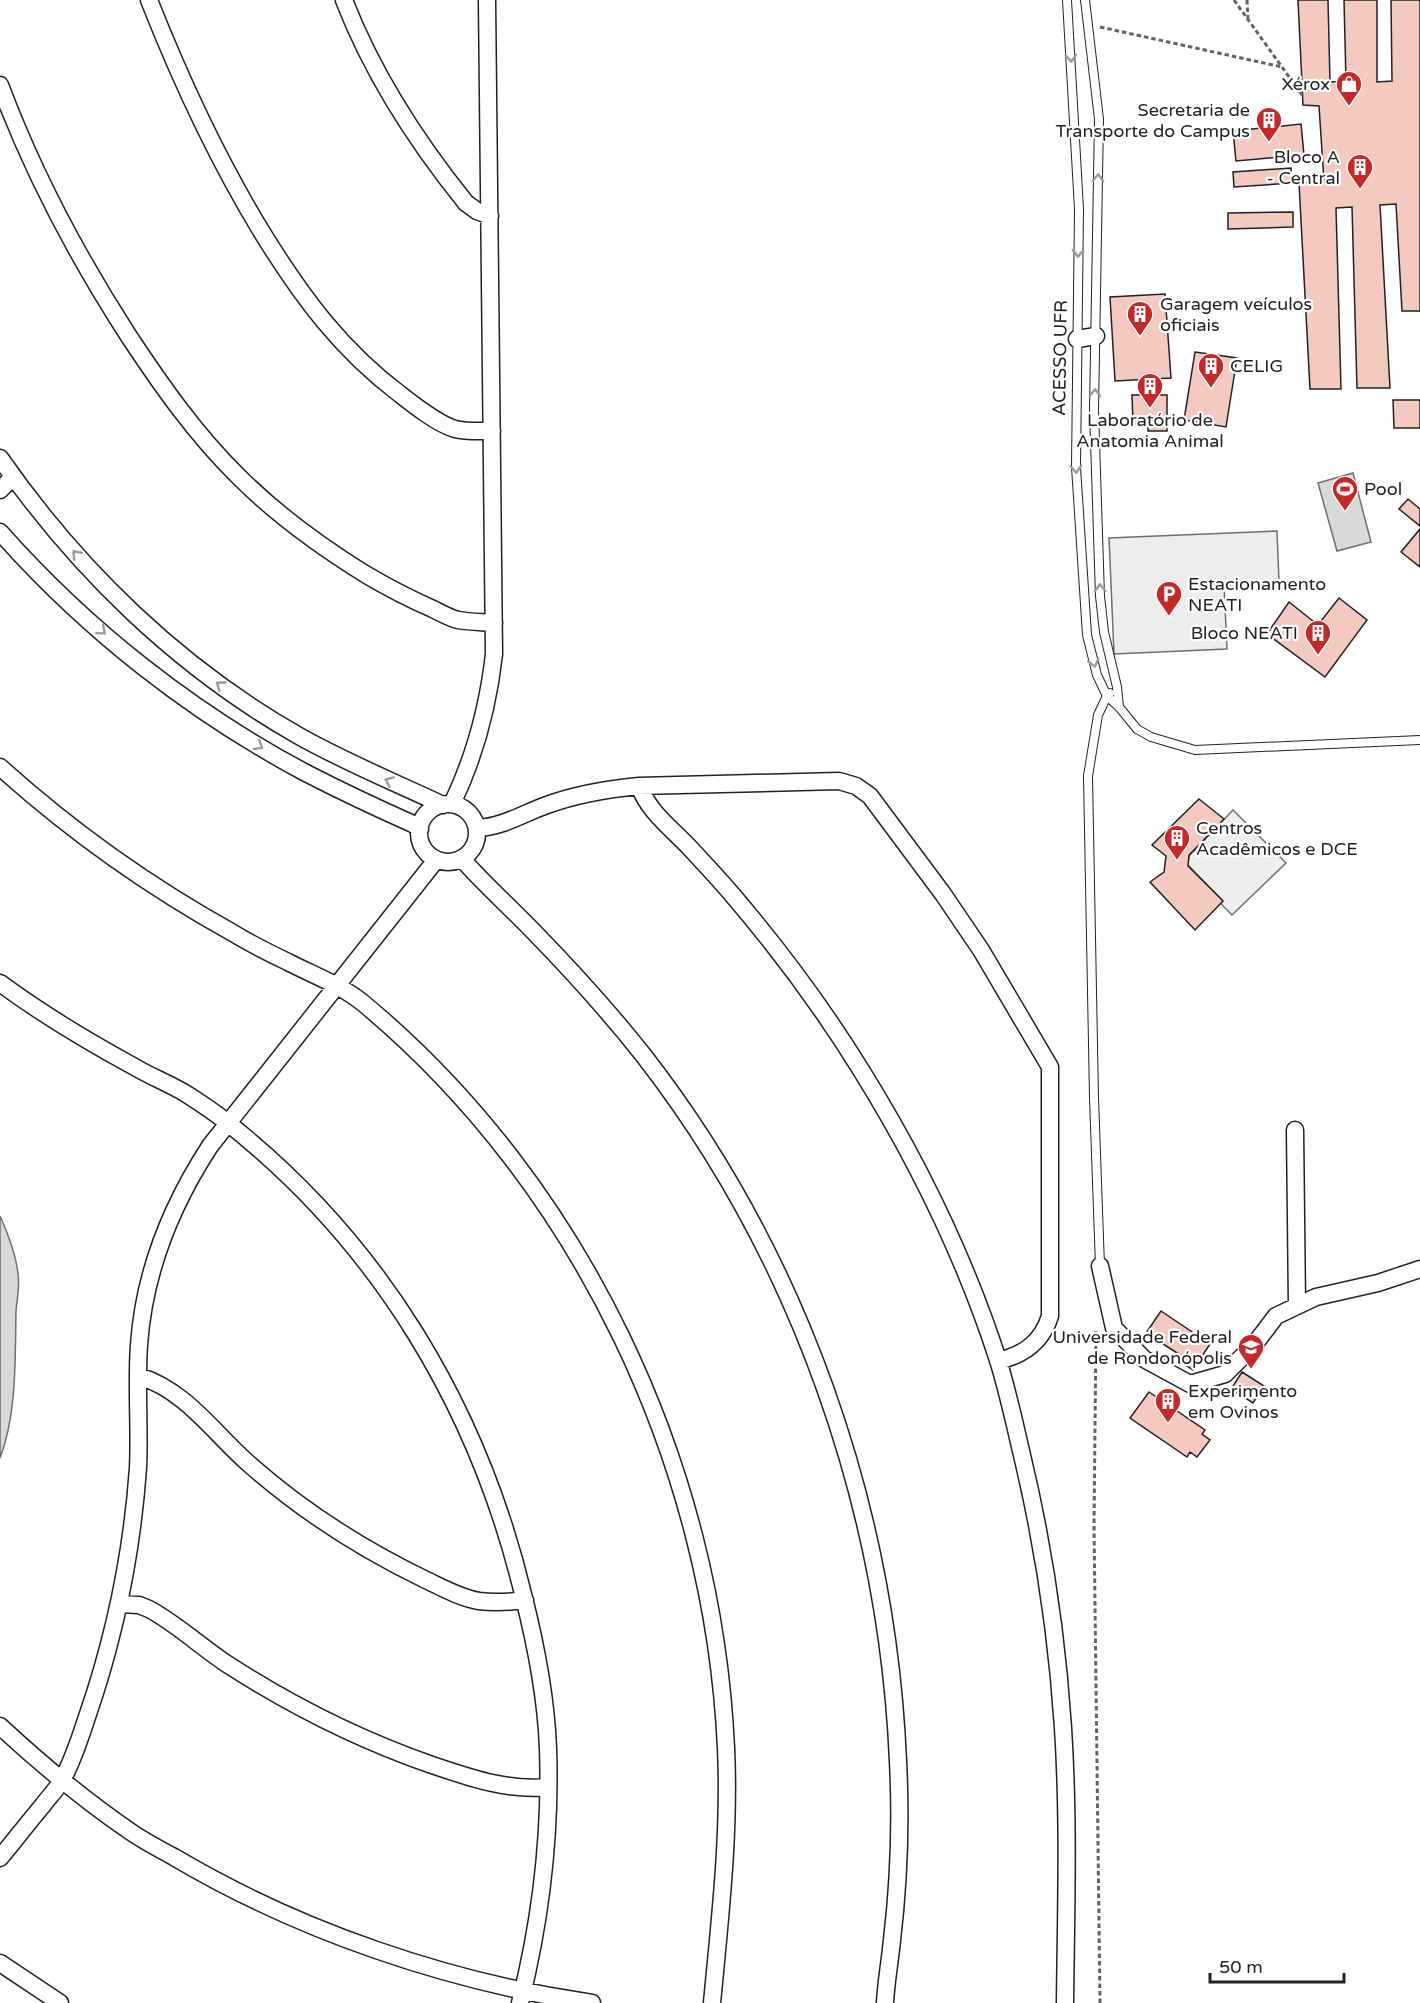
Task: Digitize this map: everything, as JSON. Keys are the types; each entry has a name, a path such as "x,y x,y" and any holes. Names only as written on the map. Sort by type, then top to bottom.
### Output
{"street":[{"path":"149,0 189,96 220,159 255,221 329,330 360,361 407,400 452,428 467,431 492,431"},
{"path":"344,0 368,55 412,132 466,203 489,216"},
{"path":"0,458 56,532 110,591 146,625 211,678 297,735 369,772 448,805 461,807 469,812 477,828 477,837 475,846 462,859 454,862 436,860 423,847 420,830 427,813 434,808 448,805 465,776 484,717 494,654 487,0"},
{"path":"0,85 37,171 83,261 148,365 184,415 211,447 270,506 340,559 416,602 456,619 494,623"},
{"path":"1077,339 1095,336"},
{"path":"0,490 13,477"},
{"path":"0,532 48,583 85,617 123,650 190,700 256,744 305,772 413,824 420,830"},
{"path":"0,767 89,841 174,899 234,934 337,985 360,1000 438,1074 495,1139 540,1199 575,1252 622,1337 664,1435 687,1507 707,1590 723,1696 727,1770 726,1855 712,2003"},
{"path":"477,828 491,828 548,804 577,796 608,789 639,786 839,781 856,786 870,796 981,951 1050,1067 1050,1317 1043,1333 1029,1348 1020,1354 998,1361"},
{"path":"639,786 650,808 690,848 764,933 818,1005 861,1069 909,1153 938,1211 980,1310 998,1361 1016,1426 1037,1527 1057,1661 1066,1797 1065,2003"},
{"path":"462,859 586,987 646,1059 680,1106 712,1155 764,1246 794,1310 820,1375 853,1474 867,1531 887,1634 895,1704 898,1762 897,1880 885,2003"},
{"path":"0,1858 62,1781 95,1694 119,1604 128,1558 138,1467 139,1376 143,1314 156,1255 179,1197 194,1170 228,1123 436,860"},
{"path":"0,983 57,1022 135,1068 188,1095 228,1123 298,1186 362,1256 416,1333 440,1373 481,1458 506,1528 534,1636 544,1700 548,1748 547,1835 542,1893 522,1996"},
{"path":"1295,1131 1298,1306"},
{"path":"1100,1266 1114,1328 1144,1359 1190,1384 1225,1374 1254,1345 1276,1316 1316,1297 1378,1283 1420,1269"},
{"path":"139,1376 161,1384 182,1397 226,1442 279,1489 311,1513 375,1554 468,1598 491,1602 525,1600"},
{"path":"119,1604 140,1605 149,1609 262,1686 298,1707 374,1743 490,1783 515,1788 548,1787"},
{"path":"0,1726 62,1781 132,1833 248,1898 301,1921 389,1953 466,1976 522,1996 592,2003"},
{"path":"0,1963 60,2003"}],"lane":[{"name":"ACESSO UFR","path":"1067,0 1079,209 1076,467 1087,634 1097,675 1107,696 1137,729 1151,737 1195,750 1420,740"},
{"path":"1085,0 1099,119 1094,410 1100,596 1104,632 1118,687 1119,707"},
{"path":"1087,634 1104,632"},
{"path":"1100,1266 1094,1098 1088,776 1098,715 1107,696 1118,687"}],"path":[{"path":"1234,0 1302,95"},
{"path":"1247,0 1248,20"},
{"path":"1099,27 1282,67"},
{"path":"1096,1330 1094,1525 1100,2003"}],"shaded area":[{"name":"Pool","path":"1353,473 1371,542 1337,551 1318,483"},
{"name":"Estacionamento NEATI","path":"1277,531 1279,582 1224,585 1227,649 1114,654 1109,538"},
{"path":"1233,810 1286,863 1232,915 1220,903 1222,900 1188,865 1189,856"},
{"path":"0,1216 14,1252 19,1283 12,1405 6,1441 0,1458"}],"building":[{"name":"Bloco A - Central","path":"1298,0 1328,0 1330,82 1346,81 1344,0 1377,0 1377,82 1392,81 1391,0 1420,0 1420,311 1402,311 1396,204 1380,205 1390,388 1357,388 1352,207 1336,208 1341,389 1310,389 1299,183 1324,182 1319,106 1303,105"},
{"name":"Secretaria de Transporte do Campus","path":"1301,124 1304,155 1236,161 1233,131"},
{"path":"1291,168 1292,183 1234,187 1233,172"},
{"path":"1293,212 1293,227 1228,229 1228,213"},
{"name":"Garagem veículos oficiais","path":"1165,294 1171,378 1115,381 1110,297"},
{"name":"CELIG","path":"1195,352 1237,358 1226,427 1184,420"},
{"name":"Laboratório de Anatomia Animal","path":"1132,395 1167,395 1167,431 1148,431 1148,424 1133,424"},
{"path":"1393,400 1420,400 1420,428 1394,428"},
{"path":"1408,499 1420,509 1420,526 1399,509"},
{"path":"1420,529 1420,567 1401,552"},
{"name":"Bloco NEATI","path":"1339,598 1367,620 1325,677 1267,634 1289,602 1318,625"},
{"name":"Centros Acadêmicos e DCE","path":"1199,799 1224,819 1189,855 1188,866 1223,901 1195,930 1150,882 1164,872 1166,856 1152,845"},
{"path":"1161,1311 1210,1344 1193,1370 1182,1363 1185,1358 1146,1333"},
{"path":"1242,1372 1264,1386 1253,1403 1231,1389"},
{"name":"Experimento em Ovinos","path":"1149,1392 1205,1430 1202,1434 1210,1440 1197,1457 1190,1452 1187,1457 1130,1418"}],"place":[{"name":"Xérox","path":"1349,107"},
{"name":"Secretaria de Transporte do Campus","path":"1269,143"},
{"name":"Bloco A - Central","path":"1360,190"},
{"name":"Garagem veículos oficiais","path":"1140,337"},
{"name":"CELIG","path":"1211,389"},
{"name":"Laboratório de Anatomia Animal","path":"1150,409"},
{"name":"Pool","path":"1345,512"},
{"name":"Estacionamento NEATI","path":"1169,617"},
{"name":"Bloco NEATI","path":"1318,656"},
{"name":"Centros Acadêmicos e DCE","path":"1177,861"},
{"name":"Universidade Federal de Rondonópolis","path":"1251,1370"},
{"name":"Experimento em Ovinos","path":"1168,1424"}]}
